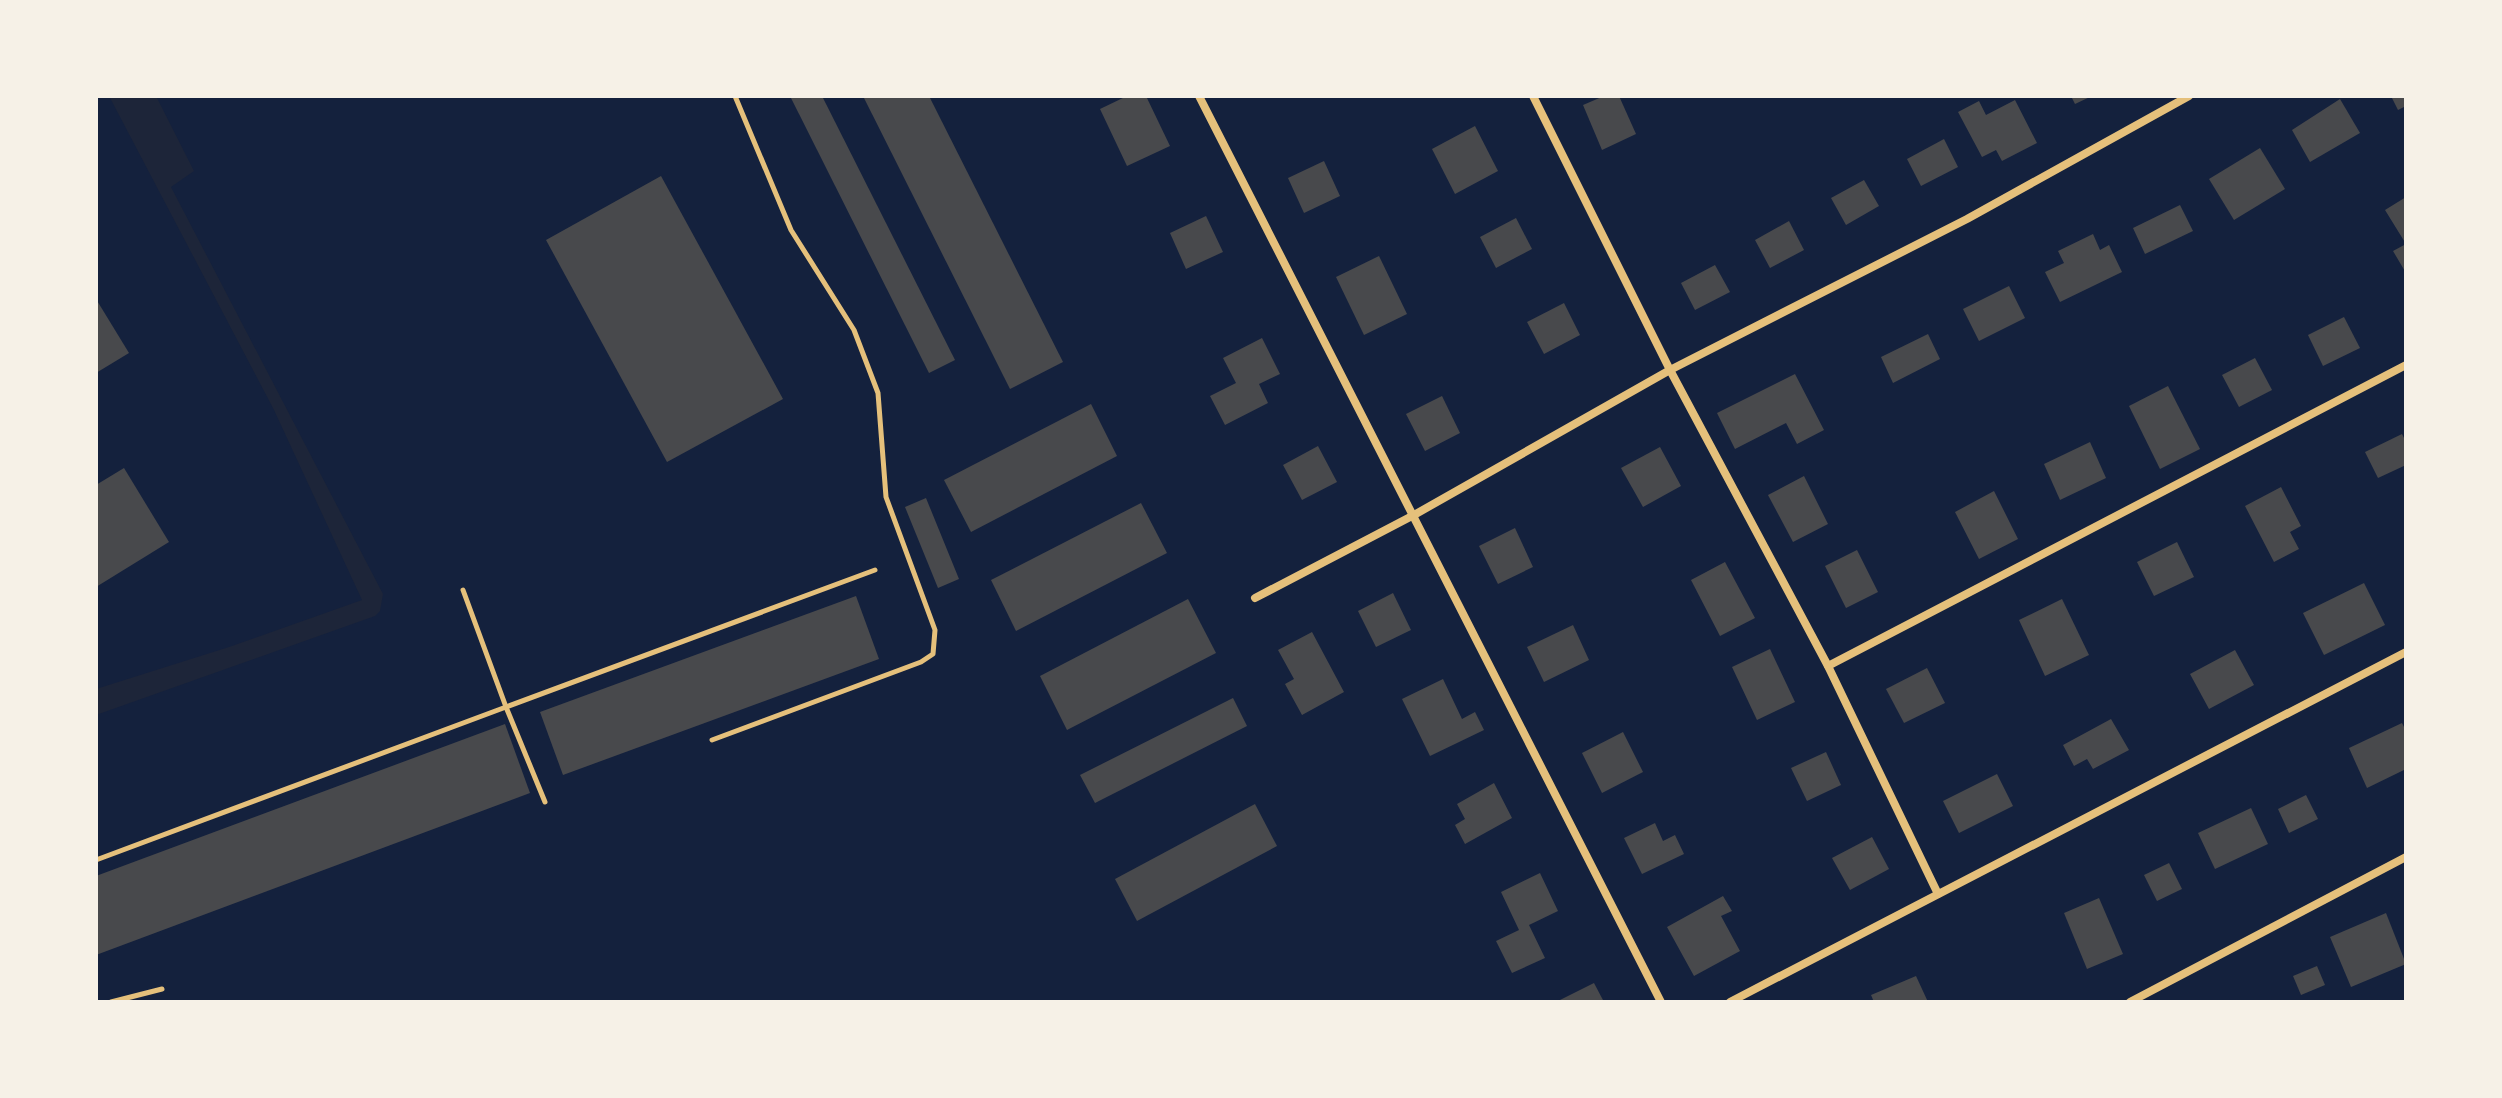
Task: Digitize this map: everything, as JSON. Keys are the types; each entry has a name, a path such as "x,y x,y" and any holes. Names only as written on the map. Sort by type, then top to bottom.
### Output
{"street":[{"path":"1199,96 1661,1002"},
{"path":"1533,96 1670,370 1828,666 1938,894"},
{"path":"1255,598 1414,515 1670,370 1967,219 2189,96"},
{"path":"1828,666 2406,365"},
{"path":"1730,1002 2406,652"},
{"path":"2130,1002 2406,857"}],"path":[{"path":"712,740 921,662 933,654 935,630 886,497 878,393 854,330 791,230 735,96"},
{"path":"96,860 875,570"},
{"path":"463,590 545,802"},
{"path":"111,1002 162,989"}],"shaded area":[{"path":"109,96 156,96 194,171 171,187 383,594 380,611 375,616 96,715 96,689 362,600 274,410"}],"building":[{"path":"790,96 822,96 955,360 929,373"},
{"path":"863,96 929,96 1063,362 1010,389"},
{"path":"1127,96 1146,96 1170,146 1127,166 1100,109"},
{"path":"1604,96 1619,96 1636,134 1602,150 1583,105"},
{"path":"2071,96 2092,96 2075,104"},
{"path":"2391,96 2406,96 2406,106 2398,110"},
{"path":"2340,99 2360,133 2310,162 2292,130"},
{"path":"2015,100 2037,143 2002,161 1996,150 1982,157 1958,112 1979,101 1986,115"},
{"path":"1475,126 1498,171 1455,194 1432,149"},
{"path":"1944,139 1958,167 1921,186 1907,159"},
{"path":"2260,148 2285,189 2234,220 2209,179"},
{"path":"1324,161 1340,196 1304,213 1288,178"},
{"path":"661,176 783,399 667,462 546,240"},
{"path":"1864,180 1879,206 1846,225 1831,198"},
{"path":"2406,197 2406,244 2385,210"},
{"path":"2180,205 2193,231 2145,254 2133,228"},
{"path":"1206,216 1223,252 1186,269 1170,233"},
{"path":"1516,218 1532,249 1496,268 1480,237"},
{"path":"1789,221 1804,250 1770,268 1755,240"},
{"path":"2093,234 2100,250 2109,245 2122,272 2060,302 2045,272 2064,263 2058,251"},
{"path":"2406,244 2406,273 2393,251"},
{"path":"1379,256 1407,314 1364,335 1336,277"},
{"path":"1715,265 1730,292 1695,310 1681,283"},
{"path":"2009,286 2025,318 1979,341 1963,309"},
{"path":"96,299 129,353 96,373"},
{"path":"1564,303 1580,335 1544,354 1527,322"},
{"path":"2344,317 2360,348 2323,366 2308,335"},
{"path":"1928,334 1940,359 1893,383 1881,357"},
{"path":"1262,338 1280,374 1259,384 1268,403 1225,425 1210,396 1236,383 1223,358"},
{"path":"2255,358 2272,390 2239,407 2222,375"},
{"path":"1795,374 1824,430 1797,444 1786,423 1735,449 1717,413"},
{"path":"2168,386 2200,449 2160,469 2129,406"},
{"path":"1442,396 1460,433 1425,451 1406,414"},
{"path":"1091,404 1117,456 971,532 944,480"},
{"path":"2402,434 2406,442 2406,465 2378,478 2365,452"},
{"path":"2090,442 2106,478 2060,500 2044,464"},
{"path":"1318,446 1337,482 1302,500 1283,465"},
{"path":"1660,447 1681,486 1643,507 1621,468"},
{"path":"124,468 169,542 96,587 96,485"},
{"path":"1804,476 1828,524 1793,542 1768,495"},
{"path":"2281,487 2301,526 2290,532 2299,549 2274,562 2245,506"},
{"path":"1994,491 2018,539 1979,559 1955,512"},
{"path":"926,498 959,579 938,588 905,507"},
{"path":"1141,503 1167,553 1016,631 991,580"},
{"path":"1515,528 1533,567 1498,584 1479,546"},
{"path":"2177,542 2194,577 2154,596 2137,562"},
{"path":"1857,550 1878,592 1846,608 1825,566"},
{"path":"1725,562 1755,618 1720,636 1691,580"},
{"path":"2364,583 2385,625 2324,655 2303,613"},
{"path":"1393,593 1411,630 1376,647 1358,611"},
{"path":"856,596 879,659 563,775 540,712"},
{"path":"1188,599 1216,653 1067,730 1040,676"},
{"path":"2062,599 2089,655 2045,676 2019,620"},
{"path":"1573,625 1589,660 1544,682 1527,647"},
{"path":"1312,632 1344,692 1302,715 1285,684 1294,679 1278,650"},
{"path":"1770,649 1795,702 1757,720 1732,667"},
{"path":"2235,650 2254,685 2209,709 2190,674"},
{"path":"1927,668 1945,703 1904,723 1886,689"},
{"path":"1443,679 1462,719 1475,712 1484,730 1430,756 1402,699"},
{"path":"1233,698 1247,726 1095,803 1080,775"},
{"path":"2111,719 2129,750 2093,769 2087,759 2074,766 2063,745"},
{"path":"2402,723 2406,731 2406,769 2367,788 2349,748"},
{"path":"505,724 530,793 96,955 96,876"},
{"path":"1623,732 1643,772 1602,793 1582,753"},
{"path":"1826,752 1841,785 1807,801 1791,768"},
{"path":"1997,774 2013,806 1959,833 1943,801"},
{"path":"1494,783 1512,818 1465,844 1455,825 1465,819 1457,804"},
{"path":"2306,795 2318,819 2289,833 2278,809"},
{"path":"1255,804 1277,846 1137,921 1115,879"},
{"path":"2251,808 2268,844 2215,869 2198,833"},
{"path":"1655,823 1663,841 1675,835 1684,854 1642,874 1624,838"},
{"path":"1872,837 1889,869 1850,890 1832,858"},
{"path":"2169,863 2182,889 2157,901 2144,875"},
{"path":"1540,873 1558,911 1529,925 1545,958 1512,973 1496,941 1519,930 1501,892"},
{"path":"1723,896 1732,911 1721,916 1740,951 1694,976 1667,927"},
{"path":"2099,898 2123,954 2087,969 2064,913"},
{"path":"2386,913 2406,964 2351,987 2330,937"},
{"path":"2317,966 2325,985 2301,995 2293,976"},
{"path":"1916,976 1928,1002 1874,1002 1871,995"},
{"path":"1594,983 1604,1002 1556,1002"}]}
